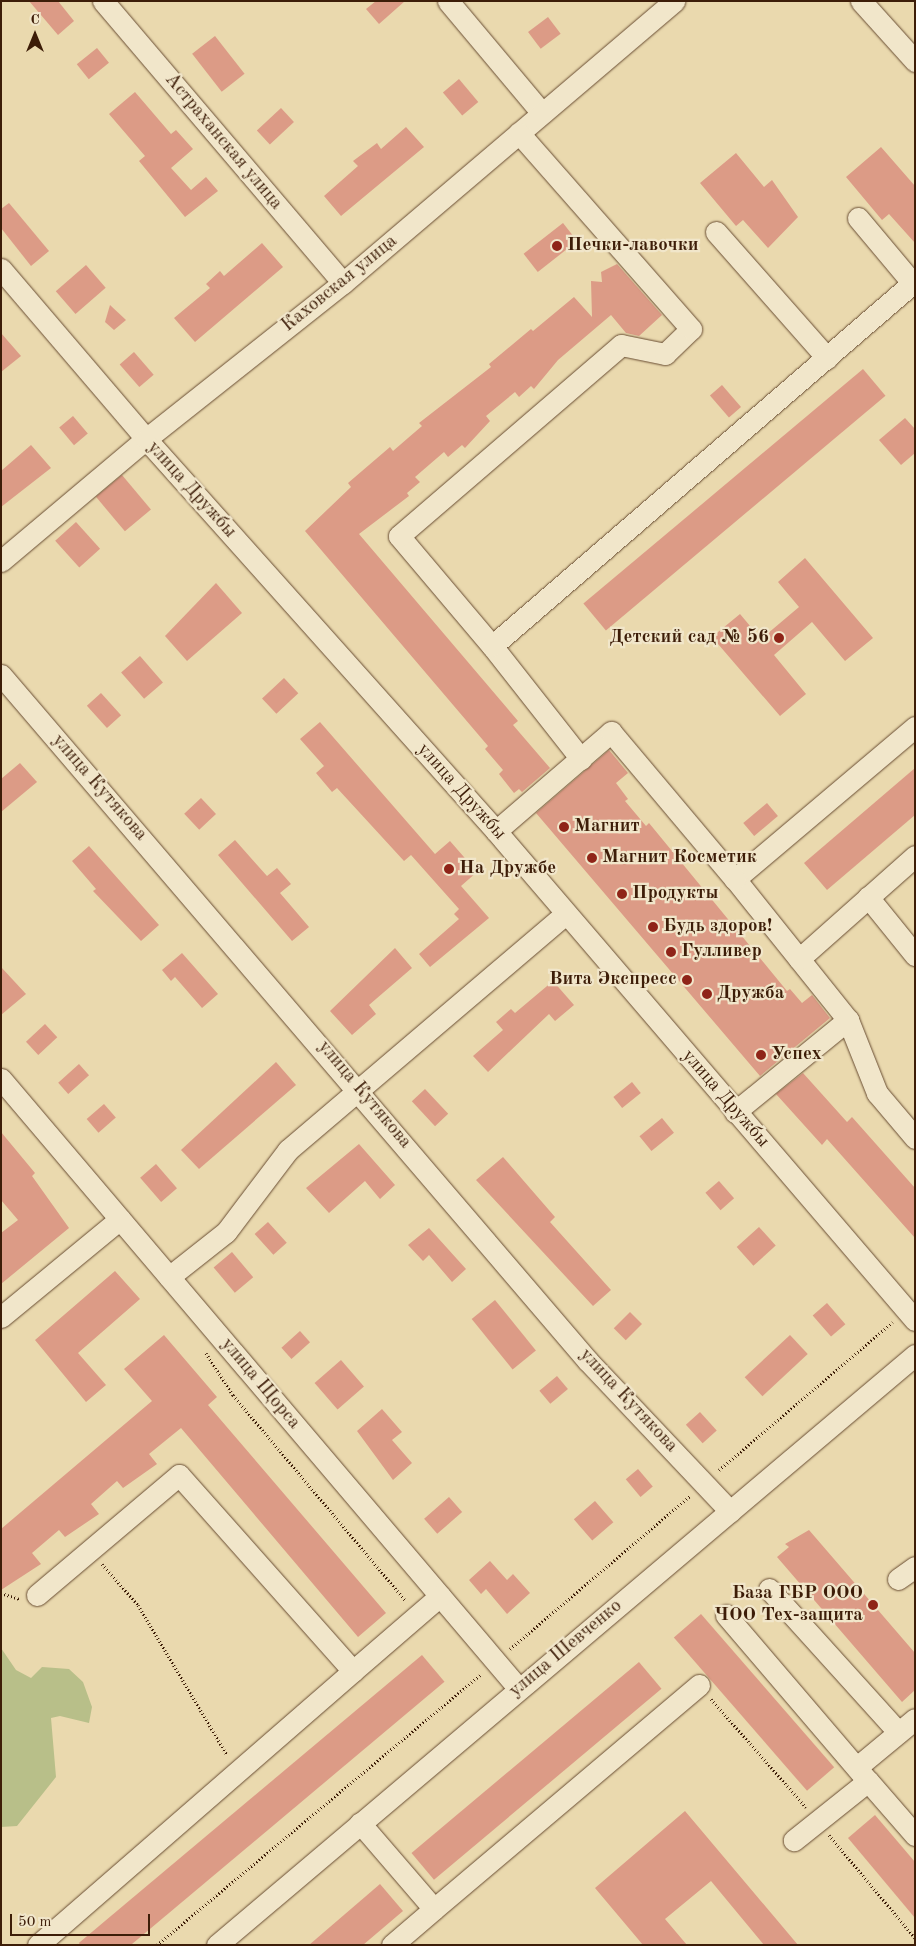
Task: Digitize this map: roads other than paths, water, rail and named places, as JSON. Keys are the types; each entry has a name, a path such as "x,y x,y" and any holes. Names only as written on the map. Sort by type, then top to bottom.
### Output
{"street":[{"name":"Астраханская улица","path":"103,1 342,283"},
{"path":"448,1 542,114"},
{"name":"Каховская улица","path":"1,561 146,439 342,283 674,1"},
{"path":"861,1 915,61"},
{"path":"519,133 691,329 665,354 621,345 399,536 492,646 581,760"},
{"path":"492,646 914,284 858,218"},
{"path":"716,232 826,358"},
{"name":"улица Дружбы","path":"1,269 146,439 496,831 911,1315"},
{"name":"улица Кутякова","path":"1,675 360,1089 588,1360 730,1511"},
{"path":"735,879 915,727"},
{"path":"496,831 581,760 611,732 735,879 848,1020 877,1093 915,1138"},
{"path":"799,959 915,856"},
{"path":"868,898 915,955"},
{"path":"169,1276 226,1232 288,1150 566,913"},
{"path":"735,1112 848,1020"},
{"name":"улица Щорса","path":"1,1079 519,1689"},
{"path":"1,1317 120,1219"},
{"name":"улица Шевченко","path":"217,1945 915,1355"},
{"path":"36,1595 179,1476 353,1671"},
{"path":"770,1589 898,1732"},
{"path":"38,1945 440,1596"},
{"path":"726,1615 915,1835"},
{"path":"392,1945 699,1685"},
{"path":"794,1840 818,1821 898,1732 915,1719"},
{"path":"360,1823 434,1910"}],"place":[{"name":"Печки-лавочки","path":"557,246"},
{"name":"Детский сад № 56","path":"779,638"},
{"name":"Магнит","path":"564,827"},
{"name":"Магнит Косметик","path":"592,858"},
{"name":"На Дружбе","path":"449,869"},
{"name":"Продукты","path":"622,894"},
{"name":"Будь здоров!","path":"653,927"},
{"name":"Гулливер","path":"671,952"},
{"name":"Вита Экспресс","path":"687,980"},
{"name":"Дружба","path":"707,994"},
{"name":"Успех","path":"761,1055"},
{"name":"База ГБР ООО ЧОО Тех-защита","path":"873,1605"}]}
